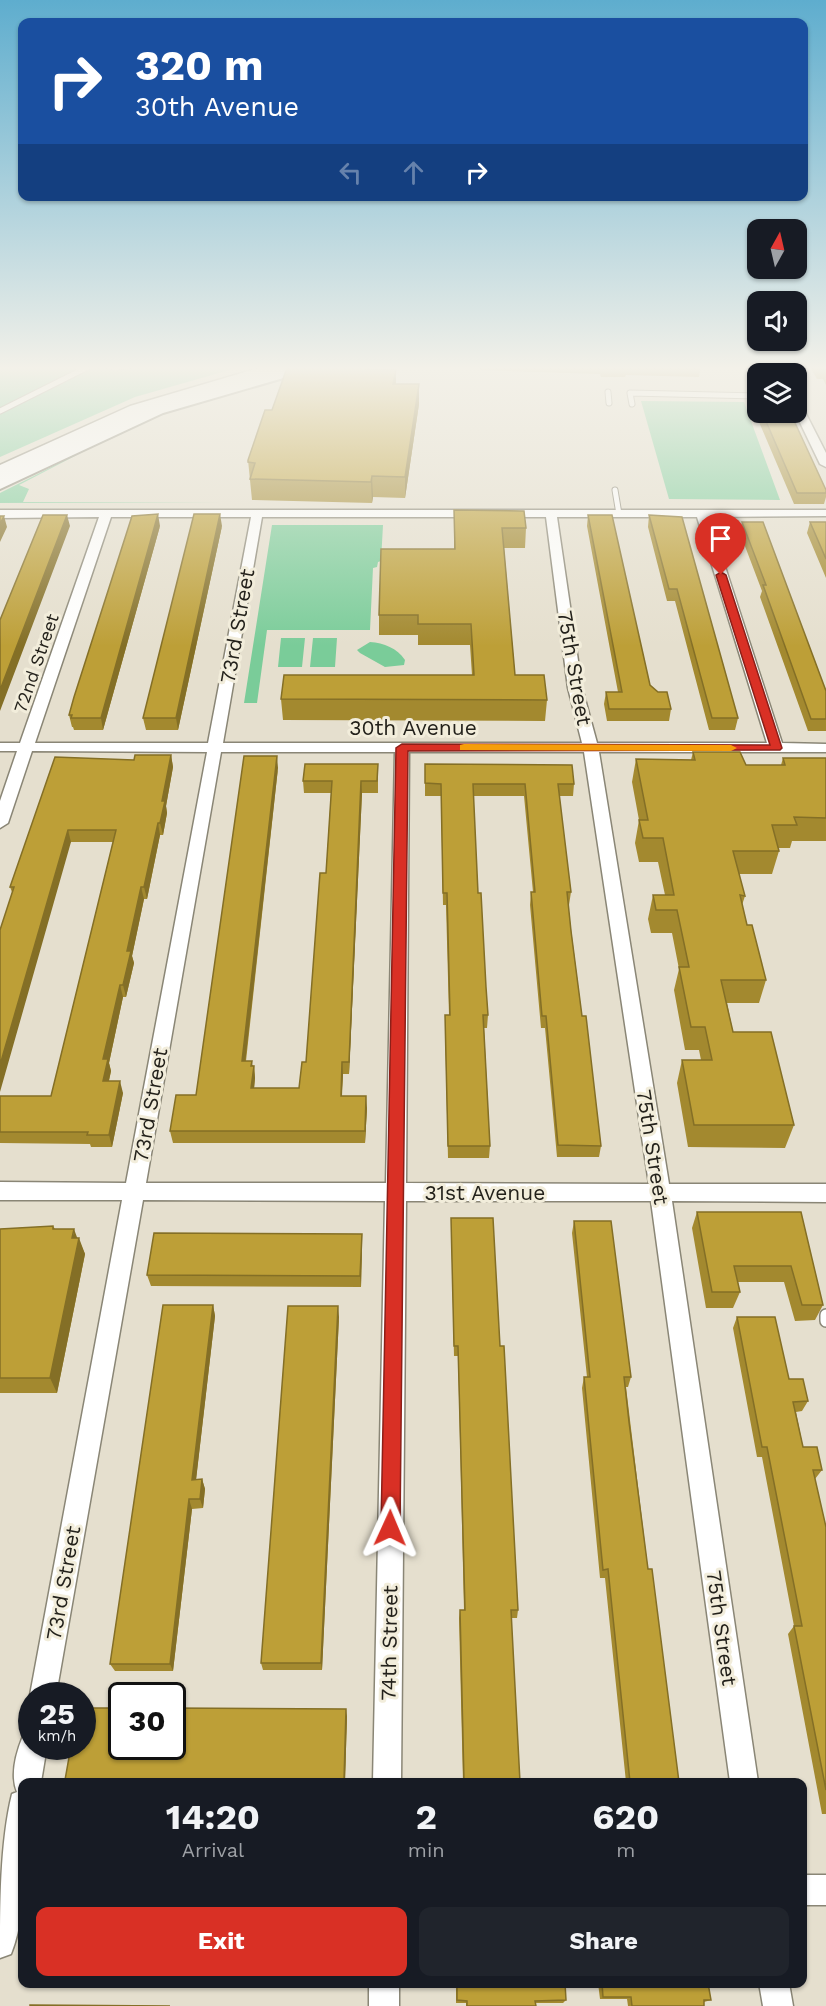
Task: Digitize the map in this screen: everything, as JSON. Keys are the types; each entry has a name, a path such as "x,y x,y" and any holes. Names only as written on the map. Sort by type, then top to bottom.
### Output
{"highway":[{"path":"0,473 31,459"}],"main road":[{"path":"0,484 52,459"}],"street":[{"path":"0,514 826,513"},
{"name":"72nd Street","path":"0,823 106,514"},
{"name":"73rd Street","path":"45,1682 257,514"},
{"name":"75th Street","path":"551,514 575,688 590,748 660,1192 743,1778"},
{"path":"702,514 776,748"},
{"name":"30th Avenue","path":"0,747 826,748"},
{"name":"74th Street","path":"387,1778 402,748"},
{"name":"31st Avenue","path":"0,1191 826,1193"},
{"path":"28,1778 31,1760"},
{"path":"0,1943 11,1888 18,1835"},
{"path":"807,1890 826,1890"},
{"path":"384,1988 384,2006"},
{"path":"775,1988 778,2006"}],"lane":[{"path":"615,490 619,514"},
{"path":"826,1315 826,1321"}],"green space":[{"path":"70,459 19,485 29,489 23,502 221,502 0,503 0,493"},
{"path":"657,459 765,459 780,500 669,499"},
{"path":"272,525 383,525 381,561 378,562 377,567 373,568 370,630 267,630 257,703 244,703"},
{"path":"281,638 305,638 302,667 278,667"},
{"path":"313,638 337,638 335,667 310,667"},
{"path":"370,642 394,649 405,660 404,665 385,667 357,650"}],"building":[{"path":"408,459 405,477 372,476 371,482 250,479 255,463 248,462 248,460"},
{"path":"782,459 812,459 826,493 797,493"},
{"path":"454,510 524,511 526,528 502,528 515,675 544,675 547,700 281,699 284,675 474,675 471,624 418,624 418,615 379,615 381,549 455,549"},
{"path":"158,514 101,718 71,718 72,715 69,715 74,697 132,516"},
{"path":"194,514 220,514 176,718 143,718"},
{"path":"43,515 67,515 0,690 0,620"},
{"path":"588,515 612,515 650,685 658,692 667,692 671,709 609,709 606,692 622,692"},
{"path":"649,515 682,517 738,718 712,718 677,589 669,589"},
{"path":"742,522 763,522 826,691 826,719 811,719 763,585 766,585"},
{"path":"810,522 826,522 826,559"},
{"path":"693,752 740,752 746,765 785,765 783,758 826,758 826,818 794,817 797,825 772,825 779,851 733,851 745,896 740,895 747,925 752,925 766,980 721,980 733,1032 771,1032 794,1125 694,1125 682,1060 712,1060 705,1027 691,1027 679,967 689,967 677,910 656,910 653,895 674,895 663,838 643,838 639,820 648,820 636,759 695,760"},
{"path":"135,755 171,755 162,801 165,801 144,887 141,887 127,951 131,951 123,985 120,985 103,1059 108,1059 103,1081 120,1081 109,1135 87,1135 88,1132 0,1132 0,1096 51,1096 116,830 68,830 0,1065 0,930 14,887 10,887 55,757 134,760"},
{"path":"244,756 277,756 242,1061 252,1061 251,1066 254,1066 251,1088 299,1088 302,1062 306,1062 320,873 326,873 332,781 303,781 305,764 378,764 377,781 361,781 349,1062 342,1062 341,1096 366,1096 365,1131 170,1131 176,1095 196,1095"},
{"path":"425,764 572,765 574,784 558,784 571,892 567,892 571,931 582,1016 586,1016 601,1146 558,1145 546,1016 542,1016 531,892 535,892 525,784 473,784 478,893 481,893 488,1015 483,1015 490,1146 448,1146 445,1015 450,1015 447,893 443,893 441,784 425,783"},
{"path":"697,1212 801,1212 823,1305 802,1305 791,1266 734,1266 740,1292 712,1292"},
{"path":"451,1218 493,1218 500,1346 504,1346 518,1610 511,1610 520,1778 464,1778 460,1610 465,1610 458,1346 454,1346"},
{"path":"574,1221 611,1221 631,1377 624,1377 629,1422 648,1569 652,1569 678,1778 630,1778 608,1569 603,1570 584,1377 590,1377"},
{"path":"53,1226 53,1229 74,1229 72,1238 79,1238 50,1378 0,1378 0,1229"},
{"path":"154,1233 362,1234 360,1276 147,1275"},
{"path":"163,1305 213,1305 192,1480 202,1479 200,1499 189,1499 170,1664 110,1664"},
{"path":"288,1306 338,1306 321,1663 261,1663"},
{"path":"737,1317 775,1317 789,1379 803,1379 808,1401 793,1402 803,1447 817,1447 822,1470 813,1470 826,1527 826,1790 794,1626 802,1626 767,1447 762,1447"},
{"path":"96,1708 108,1708 108,1760 186,1760 186,1708 346,1709 344,1778 65,1778 69,1760 96,1760"},
{"path":"457,1988 565,1988 566,2000 535,2001 536,2006 467,2006 467,2001 457,2000"},
{"path":"602,1988 709,1988 711,2000 704,2000 704,2006 632,2006 631,1997 603,1997"},
{"path":"30,2005 170,2006 30,2006"}],"slow traffic":[{"path":"464,748 731,748"}],"route":[{"path":"390,1528 402,748 776,748 721,575"}]}
